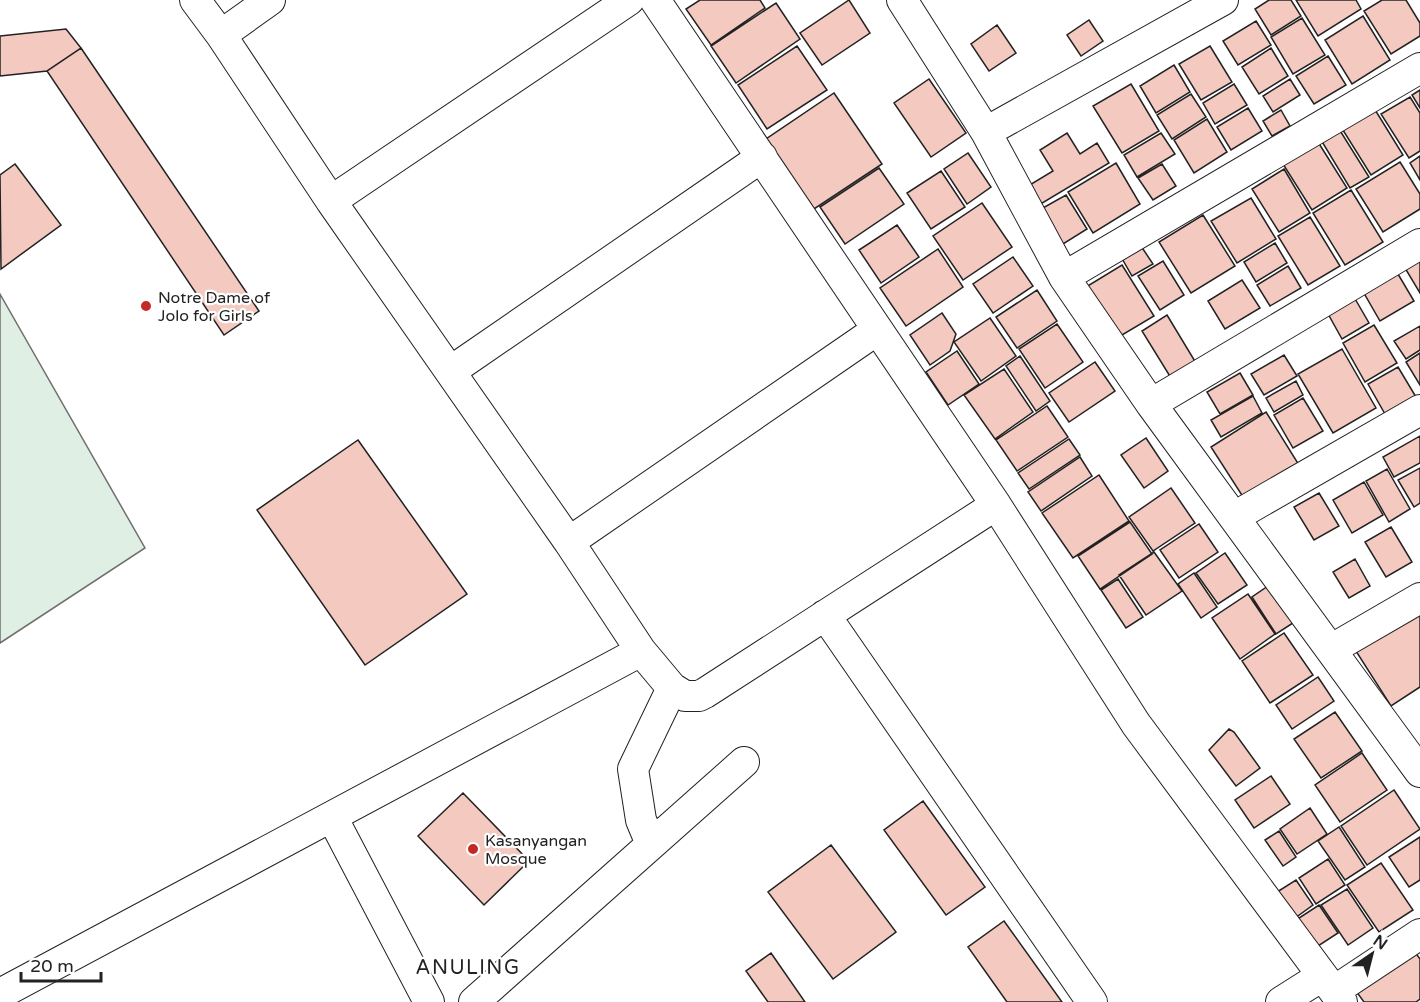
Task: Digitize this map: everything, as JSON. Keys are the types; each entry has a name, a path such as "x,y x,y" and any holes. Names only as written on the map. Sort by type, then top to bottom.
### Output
{"street":[{"path":"195,0 221,35 331,201 569,542 641,651 672,688 685,696 699,696 996,505"},
{"path":"221,35 270,0"},
{"path":"331,201 629,0"},
{"path":"655,0 996,505 1136,724 1332,990"},
{"path":"903,0 986,132 1064,278 1151,404 1420,772"},
{"path":"986,132 1185,9 1223,0"},
{"path":"1064,278 1420,68"},
{"path":"451,371 762,157"},
{"path":"1151,404 1420,244"},
{"path":"569,542 877,330"},
{"path":"1234,517 1420,410"},
{"path":"1332,649 1420,598"},
{"path":"825,615 1092,1002"},
{"path":"0,994 641,651"},
{"path":"651,844 641,820 633,769 672,688"},
{"path":"474,1002 744,762"},
{"path":"332,817 427,1002"},
{"path":"1281,1002 1332,990 1420,934"}],"green space":[{"path":"0,294 145,548 0,643"}],"building":[{"path":"700,0 760,0 765,8 711,45 686,9"},
{"path":"849,0 870,33 822,65 800,33"},
{"path":"1269,0 1291,0 1301,16 1271,35 1255,9"},
{"path":"1296,0 1356,0 1361,9 1318,36"},
{"path":"1382,0 1406,0 1420,23 1420,36 1391,54 1364,11"},
{"path":"776,3 800,39 736,83 711,46"},
{"path":"1363,16 1390,60 1352,84 1325,40"},
{"path":"1302,18 1325,55 1293,74 1271,37"},
{"path":"1089,20 1103,41 1081,56 1067,35"},
{"path":"1256,21 1271,45 1238,65 1223,41"},
{"path":"997,25 1016,53 989,71 971,44"},
{"path":"66,29 81,48 47,71 0,76 0,36"},
{"path":"797,46 827,90 767,129 738,85"},
{"path":"1210,46 1232,82 1201,100 1179,64"},
{"path":"81,48 259,311 224,335 47,71"},
{"path":"1271,48 1288,76 1259,94 1242,67"},
{"path":"1328,56 1346,85 1314,104 1296,76"},
{"path":"1174,65 1190,92 1156,113 1140,86"},
{"path":"929,79 966,133 931,157 894,103"},
{"path":"1290,79 1300,95 1273,112 1263,96"},
{"path":"1131,84 1159,131 1122,153 1093,106"},
{"path":"1234,84 1247,105 1215,124 1203,103"},
{"path":"1420,90 1420,108 1412,95"},
{"path":"834,93 882,164 814,209 766,139"},
{"path":"1191,94 1206,117 1172,139 1157,115"},
{"path":"1410,97 1420,113 1420,151 1409,158 1381,114"},
{"path":"1369,100 1403,155 1371,175 1336,119"},
{"path":"1248,108 1262,131 1231,150 1217,127"},
{"path":"1281,110 1290,126 1272,136 1263,121"},
{"path":"1207,119 1227,152 1194,173 1174,140"},
{"path":"1339,129 1369,177 1350,188 1321,140"},
{"path":"1067,133 1080,154 1097,143 1109,163 1039,205 1028,186 1053,171 1040,150"},
{"path":"1161,133 1175,154 1137,177 1124,155"},
{"path":"1318,142 1347,188 1312,210 1283,164"},
{"path":"968,153 991,187 967,204 944,169"},
{"path":"1420,156 1420,180 1410,163"},
{"path":"1400,162 1420,194 1420,209 1383,232 1356,189"},
{"path":"1116,163 1140,204 1093,233 1068,192"},
{"path":"15,164 61,225 1,269 0,175"},
{"path":"1162,164 1176,186 1153,200 1138,178"},
{"path":"879,168 904,204 845,244 820,207"},
{"path":"1284,169 1310,213 1279,232 1252,189"},
{"path":"941,171 965,207 931,229 907,193"},
{"path":"1351,190 1383,242 1345,265 1313,213"},
{"path":"1066,195 1087,229 1063,244 1041,209"},
{"path":"1251,198 1276,239 1237,263 1211,221"},
{"path":"982,203 1012,247 963,280 933,236"},
{"path":"1203,215 1235,266 1191,293 1159,242"},
{"path":"1310,217 1340,266 1308,285 1278,236"},
{"path":"897,225 919,257 881,283 859,250"},
{"path":"1139,243 1153,264 1132,276 1120,255"},
{"path":"1275,243 1287,263 1256,282 1244,262"},
{"path":"938,249 963,287 906,326 880,288"},
{"path":"1013,257 1033,286 993,313 973,284"},
{"path":"1420,259 1420,293 1405,268"},
{"path":"1163,261 1184,295 1160,310 1138,276"},
{"path":"1122,265 1154,316 1117,338 1086,287"},
{"path":"1288,266 1301,288 1270,306 1257,285"},
{"path":"1395,269 1414,301 1380,321 1361,288"},
{"path":"1242,280 1260,308 1225,329 1208,301"},
{"path":"1037,290 1057,321 1017,348 996,317"},
{"path":"1354,297 1369,323 1342,339 1327,312"},
{"path":"942,313 956,334 950,351 930,365 910,335"},
{"path":"1167,315 1196,363 1171,378 1142,331"},
{"path":"990,318 1016,356 981,381 954,342"},
{"path":"1057,324 1083,362 1045,388 1019,349"},
{"path":"1374,325 1397,363 1365,382 1343,343"},
{"path":"1420,326 1420,350 1406,359 1394,341"},
{"path":"1342,349 1376,408 1333,433 1298,374"},
{"path":"957,351 979,384 948,405 926,372"},
{"path":"1420,353 1420,385 1406,362"},
{"path":"1284,355 1297,376 1264,395 1251,374"},
{"path":"1020,356 1050,401 1036,411 1006,366"},
{"path":"1095,362 1115,391 1069,422 1049,393"},
{"path":"1398,367 1416,397 1385,414 1368,384"},
{"path":"1004,369 1033,412 995,439 964,395"},
{"path":"1240,373 1253,395 1220,414 1207,392"},
{"path":"1296,381 1303,395 1274,412 1266,398"},
{"path":"1253,396 1262,413 1221,437 1211,420"},
{"path":"1303,398 1323,431 1293,448 1274,415"},
{"path":"1047,406 1068,437 1017,471 996,440"},
{"path":"1266,412 1299,465 1245,500 1211,447"},
{"path":"1420,436 1420,463 1394,477 1383,457"},
{"path":"1146,438 1168,471 1144,488 1121,455"},
{"path":"1069,439 1080,455 1029,489 1018,473"},
{"path":"358,440 467,594 365,665 257,510"},
{"path":"1080,457 1092,476 1041,511 1028,492"},
{"path":"1420,468 1420,503 1414,507 1398,480"},
{"path":"1387,469 1410,509 1389,522 1366,481"},
{"path":"1099,475 1129,521 1073,558 1042,513"},
{"path":"1364,482 1383,515 1352,533 1333,500"},
{"path":"1171,488 1195,523 1153,551 1129,517"},
{"path":"1319,493 1339,526 1314,540 1294,507"},
{"path":"1130,522 1152,554 1100,589 1078,556"},
{"path":"1199,524 1218,552 1179,578 1160,550"},
{"path":"1391,527 1412,562 1386,577 1365,542"},
{"path":"1154,552 1182,591 1146,615 1119,575"},
{"path":"1225,553 1247,585 1218,604 1196,573"},
{"path":"1355,559 1370,586 1349,598 1333,572"},
{"path":"1194,573 1217,607 1201,618 1178,584"},
{"path":"1118,579 1143,617 1126,628 1101,590"},
{"path":"1268,586 1293,623 1276,634 1252,597"},
{"path":"1248,594 1275,634 1240,659 1212,618"},
{"path":"1420,606 1420,687 1391,706 1354,648"},
{"path":"1284,633 1313,675 1270,703 1242,661"},
{"path":"1318,677 1334,701 1292,729 1276,705"},
{"path":"1335,712 1362,751 1321,778 1294,739"},
{"path":"1229,729 1234,732 1260,768 1236,786 1209,750"},
{"path":"1362,753 1387,790 1340,822 1315,785"},
{"path":"1271,776 1290,804 1254,828 1235,800"},
{"path":"1394,790 1420,829 1367,865 1341,826"},
{"name":"Kasanyangan Mosque","path":"463,793 529,861 484,905 418,836"},
{"path":"923,801 985,887 946,915 884,830"},
{"path":"1310,808 1327,834 1297,854 1280,829"},
{"path":"1339,827 1365,867 1345,880 1318,841"},
{"path":"1279,831 1296,857 1283,866 1265,840"},
{"path":"1420,837 1420,880 1409,887 1389,857"},
{"path":"831,845 896,932 833,979 768,892"},
{"path":"1328,859 1345,885 1316,904 1299,878"},
{"path":"1381,863 1413,910 1379,932 1347,885"},
{"path":"1296,880 1313,905 1295,918 1277,892"},
{"path":"1347,889 1373,928 1348,945 1321,905"},
{"path":"1319,905 1338,933 1315,948 1296,920"},
{"path":"1004,921 1062,1002 1007,1002 968,947"},
{"path":"1410,945 1420,959 1420,999 1416,1002 1364,1002 1353,987"},
{"path":"771,953 805,1002 768,1002 746,971"}],"place":[{"name":"Notre Dame of Jolo for Girls","path":"146,306"},
{"name":"Kasanyangan Mosque","path":"473,849"}],"district":[{"name":"ANULING","path":"468,967"}]}
